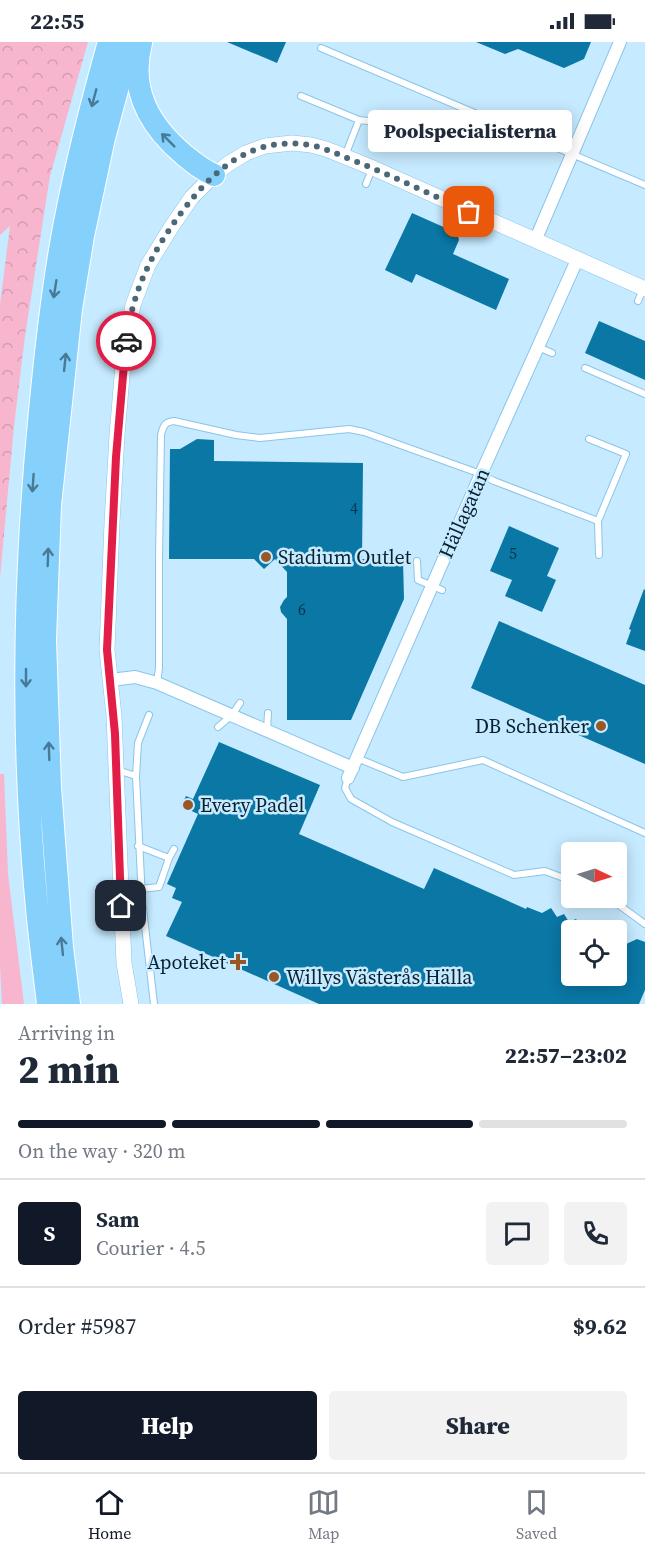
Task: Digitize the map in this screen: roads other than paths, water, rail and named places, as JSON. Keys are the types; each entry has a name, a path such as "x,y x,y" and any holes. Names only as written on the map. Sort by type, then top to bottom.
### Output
{"highway":[{"path":"48,1004 36,898 26,728 27,587 30,531 47,341 65,224 86,127 109,42"},
{"path":"69,1004 62,947 50,776 45,640 50,505 71,309 81,246 104,138 130,42"},
{"path":"141,42 138,81 151,120 174,146 201,170 214,175"}],"street":[{"path":"535,241 620,42"},
{"path":"131,1004 124,963 117,770 107,650 117,435 127,331 133,305 148,265 192,197 214,175 246,153 265,146 292,143 311,145 373,168 577,260 642,293"},
{"name":"Hällagatan","path":"353,768 451,556 458,515 481,474 577,260"},
{"path":"111,680 135,677 189,691 232,715 353,768"}],"lane":[{"path":"321,48 645,184"},
{"path":"301,96 359,120 386,123"},
{"path":"345,157 359,120"},
{"path":"366,184 373,168"},
{"path":"538,347 552,353"},
{"path":"585,368 645,394"},
{"path":"157,682 161,435 164,425 169,422 174,421 260,438 349,429 364,432 481,474 598,521"},
{"path":"589,439 626,454 598,521 599,555"},
{"path":"417,561 418,580 437,588"},
{"path":"218,727 232,715 240,703"},
{"path":"267,730 268,713"},
{"path":"149,715 138,743 136,776 141,889 154,1004"},
{"path":"561,877 545,871 514,875 392,822 351,799 345,788 353,768 403,777 483,760 645,833"},
{"path":"117,770 136,776"},
{"path":"138,846 170,858"},
{"path":"141,889 159,886 174,849"},
{"path":"623,908 642,922"}],"place":[{"name":"Poolspecialisterna","path":"469,212"},
{"name":"Stadium Outlet","path":"266,557"},
{"name":"DB Schenker","path":"601,726"},
{"name":"Every Padel","path":"188,805"},
{"name":"Apoteket","path":"238,962"},
{"name":"Willys Västerås Hälla","path":"274,977"}]}
